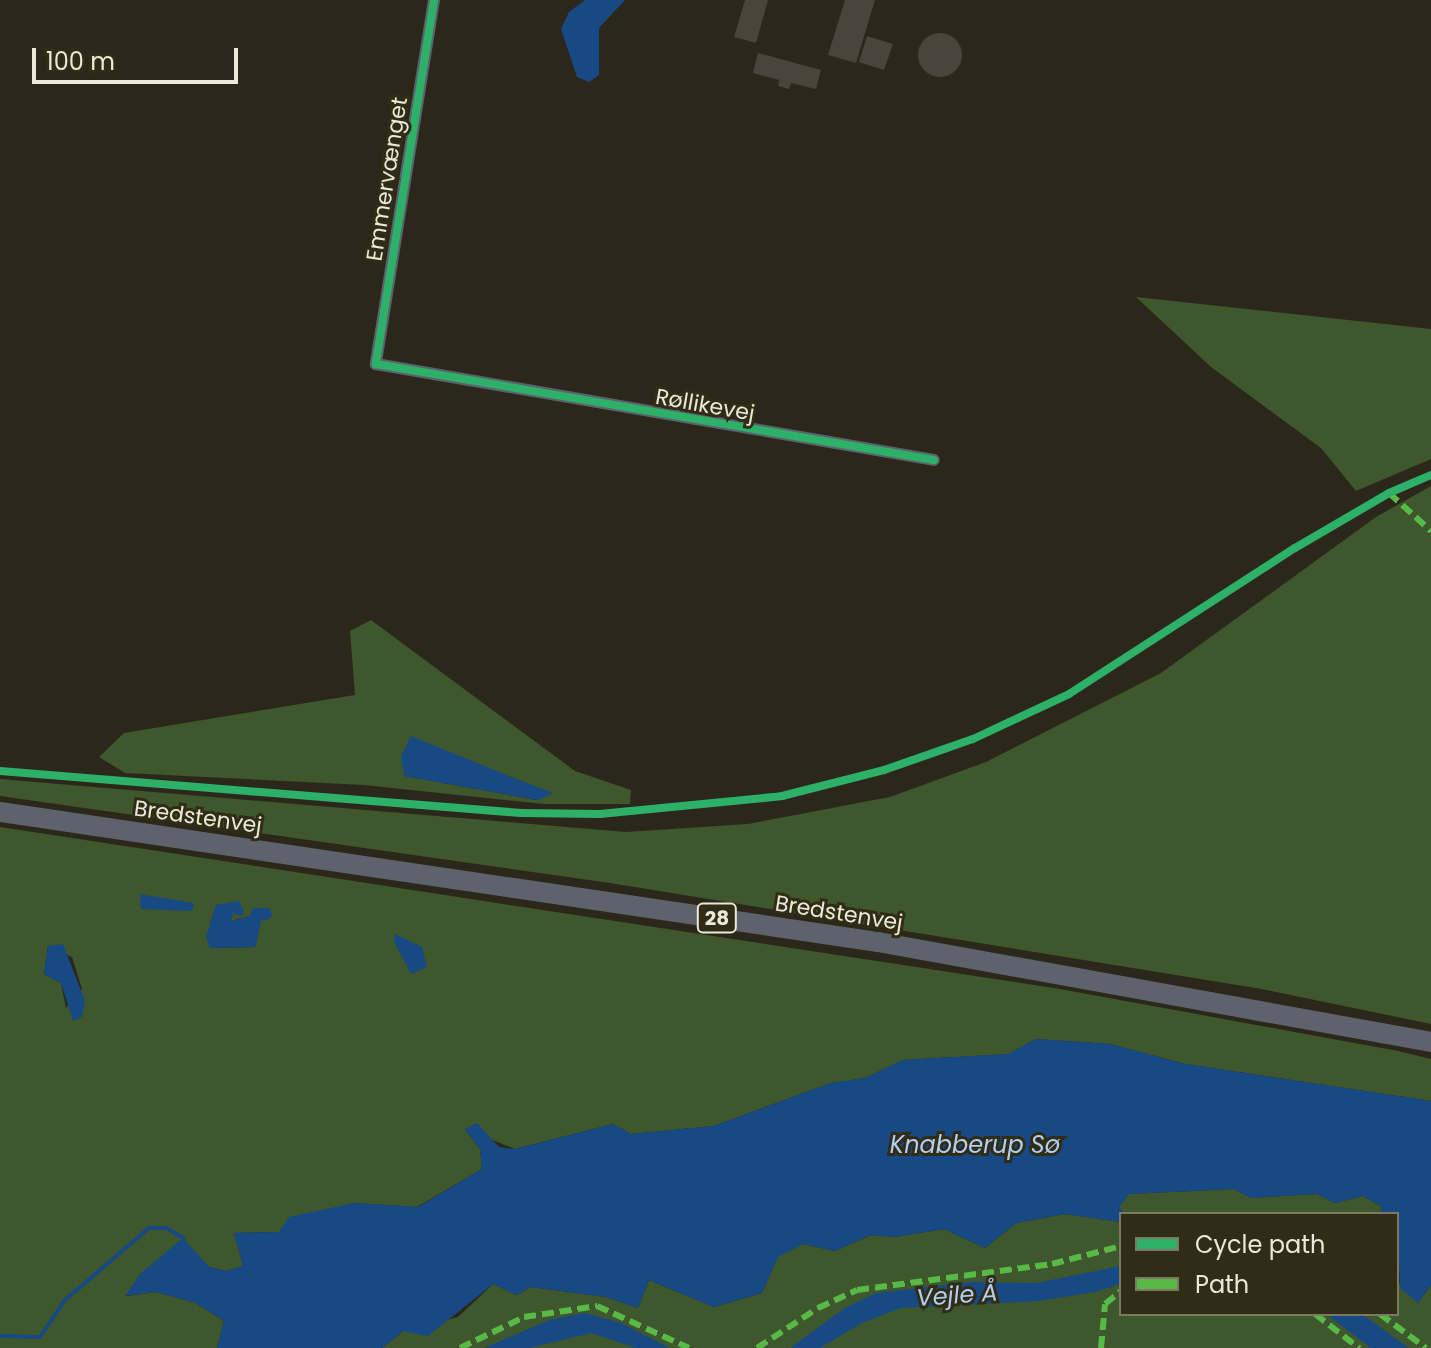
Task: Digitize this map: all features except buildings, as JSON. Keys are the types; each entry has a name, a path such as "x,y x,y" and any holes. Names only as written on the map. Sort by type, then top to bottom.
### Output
{"highway":[{"name":"Bredstenvej","path":"0,812 878,942 1431,1042"}],"street":[{"name":"Emmervænget","path":"376,364 434,0"},
{"name":"Røllikevej","path":"376,364 934,460"}],"green space":[{"path":"1136,297 1431,329 1431,459 1356,491 1321,448 1211,367"},
{"path":"1431,486 1431,1024 1262,989 610,883 0,796 0,779 626,832 748,824 890,797 986,762 1161,673 1376,517"},
{"path":"371,620 575,771 631,790 630,804 544,804 364,785 125,773 99,757 124,733 355,695 350,631","holes":["405,776 516,779 552,793 537,800"]},
{"path":"0,827 1060,989 1431,1059 1431,1101 1185,1064 1110,1044 1036,1039 1009,1054 903,1060 865,1078 831,1083 714,1126 631,1134 613,1124 515,1149 465,1129 480,1149 482,1169 417,1207 354,1203 279,1232 234,1233 243,1266 226,1271 209,1267 193,1253 141,1273 126,1296 156,1292 196,1303 224,1321 217,1348 0,1348","holes":["217,905 232,913 230,921 250,916 273,915 262,916 255,947 210,948 210,923","48,946 72,957 82,989 66,1008 61,983 44,974"]},
{"path":"1234,1189 1251,1198 1317,1194 1335,1203 1363,1196 1381,1206 1382,1212 1123,1212 1118,1207 1129,1194"},
{"path":"1065,1214 1119,1222 1119,1316 1399,1316 1399,1283 1418,1303 1431,1285 1431,1348 382,1348 403,1331 458,1317 493,1284 517,1295 531,1287 606,1297 638,1308 649,1280 714,1307 762,1293 778,1256 803,1244 835,1251 871,1235 895,1237 944,1229 985,1248 1016,1223"}],"water":[{"path":"585,0 625,0 599,28 599,75 589,82 577,77 561,29 569,12"},
{"path":"411,736 553,793 538,800 404,776 401,756"},
{"path":"140,894 193,903 194,906 191,911 141,909"},
{"path":"239,901 244,912 241,916 233,913 231,921 250,916 253,908 269,908 273,915 266,921 262,918 255,947 210,948 206,937 216,905"},
{"path":"395,934 422,947 427,967 411,974 394,942"},
{"path":"63,944 85,1001 82,1017 73,1021 61,983 44,974 48,946"},
{"name":"Knabberup Sø","path":"1036,1039 1110,1044 1185,1064 1431,1101 1431,1285 1418,1303 1400,1288 1399,1212 1382,1212 1381,1206 1363,1196 1335,1203 1317,1194 1251,1198 1234,1189 1129,1194 1119,1207 1123,1212 1119,1212 1119,1222 1065,1214 1016,1223 985,1248 944,1229 895,1237 871,1235 835,1251 803,1244 778,1257 762,1293 714,1307 649,1280 638,1308 606,1297 531,1287 517,1295 493,1284 428,1336 403,1331 382,1348 217,1348 224,1321 196,1303 156,1292 125,1296 141,1273 183,1238 209,1267 226,1271 243,1266 234,1233 279,1232 289,1217 354,1203 418,1207 482,1169 480,1149 465,1129 477,1123 499,1147 515,1149 613,1124 631,1134 714,1126 831,1083 865,1078 903,1060 1008,1054"},
{"name":"Vejle Å","path":"1119,1266 1119,1285 1095,1292 1039,1301 901,1308 862,1323 820,1348 790,1348 845,1308 876,1293 974,1282 1036,1283"},
{"path":"585,1313 621,1323 670,1348 636,1348 591,1333 530,1348 484,1348 549,1320"},
{"path":"1329,1316 1365,1316 1409,1348 1371,1348"}],"waterway":[{"path":"0,1336 40,1337 65,1300 149,1228 166,1228 183,1238"}],"marked path":[{"path":"1389,493 1431,531"},
{"path":"757,1348 818,1308 857,1290 1052,1264 1119,1247"},
{"path":"1101,1348 1105,1304 1119,1293"},
{"path":"460,1348 524,1317 597,1306 689,1348"},
{"path":"1318,1316 1359,1348"},
{"path":"1383,1316 1426,1348"}],"cycle path":[{"path":"434,0 376,364 934,460"},
{"path":"0,771 521,813 600,814 782,796 884,770 973,739 1069,694 1295,548 1389,493 1431,475"}]}
